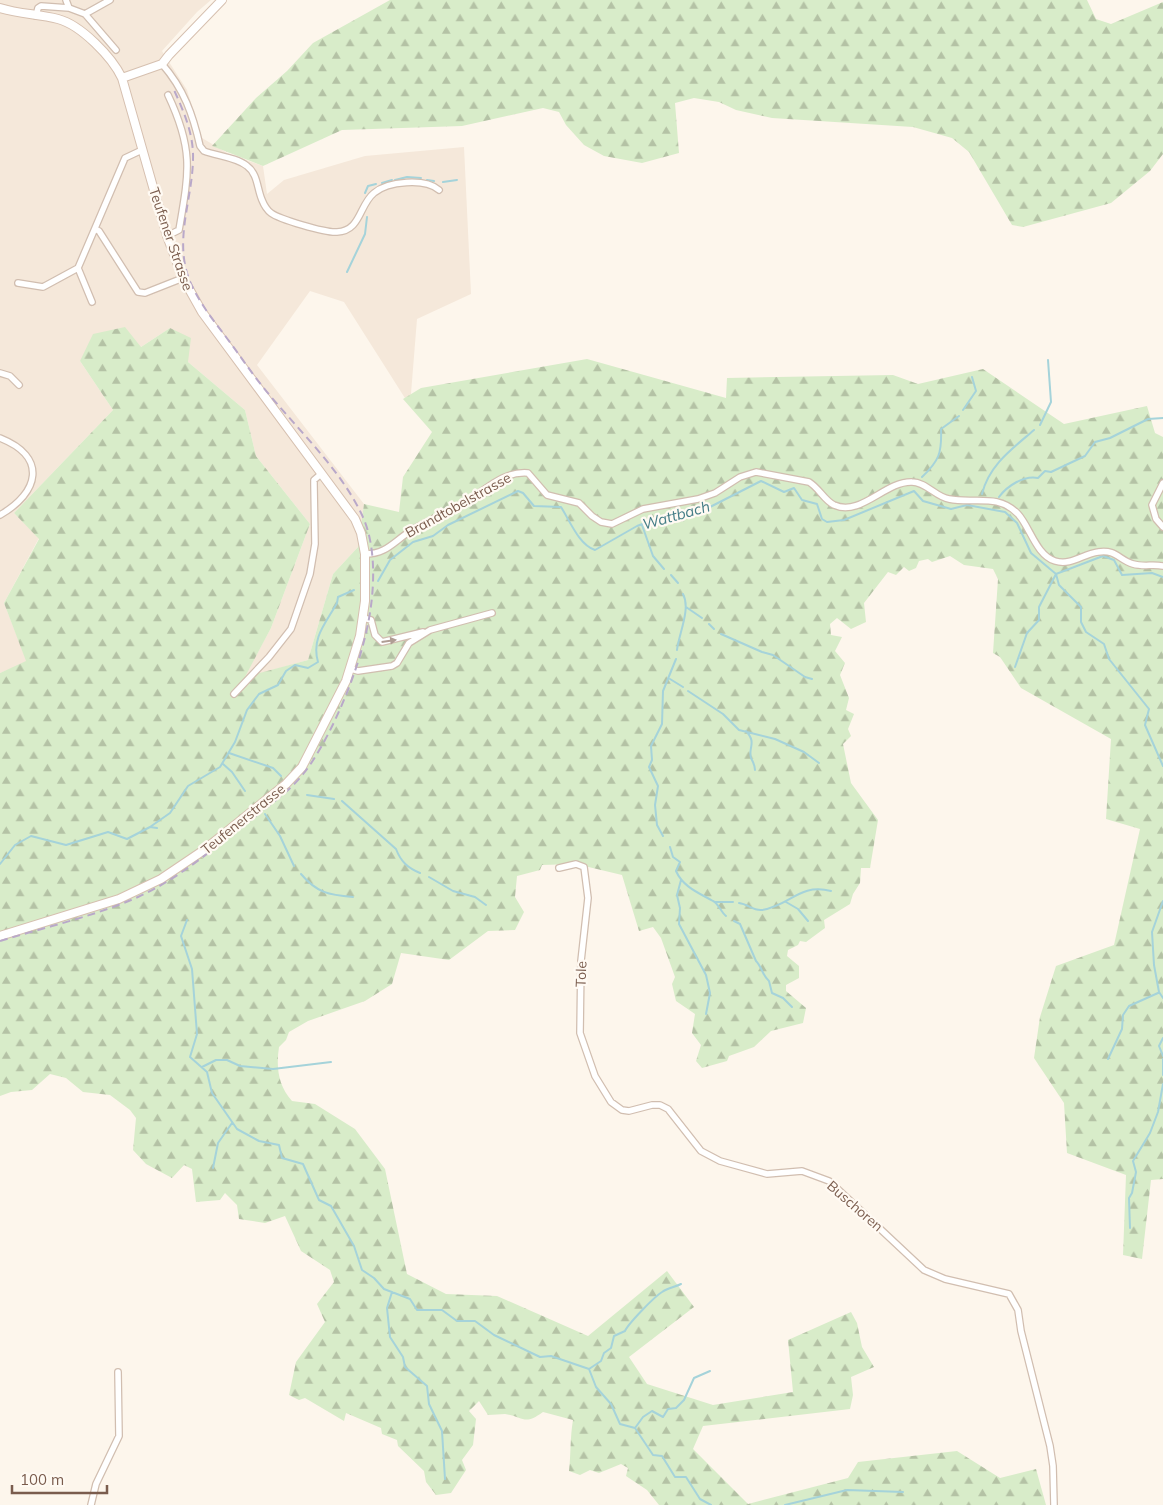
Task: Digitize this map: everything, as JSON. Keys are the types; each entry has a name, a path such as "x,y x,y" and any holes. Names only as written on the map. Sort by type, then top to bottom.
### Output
{"main road":[{"path":"122,78 162,64 222,0"},
{"name":"Teufener Strasse","path":"0,8 57,19 77,28 114,64 122,78 142,150 182,278 202,312 359,527 366,554 365,586"},
{"name":"Teufenerstrasse","path":"0,936 119,899 161,879 197,855 286,784 302,767 326,722 350,669 363,618 365,586"}],"street":[{"path":"66,0 70,8"},
{"path":"85,14 110,0"},
{"path":"36,16 39,6 70,8 85,14 116,50"},
{"path":"162,64 178,83 185,97 200,146 204,151 249,167 255,174 264,204 273,214 327,232 339,232 352,227 370,196 384,187 418,183 440,190"},
{"path":"168,95 177,115 187,147 189,165 179,230 168,236"},
{"path":"18,283 43,287 78,268 125,158 142,150"},
{"path":"95,229 99,230 138,292 145,293 182,278"},
{"path":"78,268 92,302"},
{"path":"0,373 10,376 19,385"},
{"path":"0,438 23,452 29,461 32,477 30,487 23,499 0,515"},
{"name":"Brandtobelstrasse","path":"366,554 379,554 412,530 468,500 494,482 518,472 528,473 547,495 579,503 601,522 612,524 643,509 698,499 715,493 740,477 756,472 809,482 816,486 830,503 837,506 859,505 905,482 917,483 950,500 986,500 1007,506 1018,514 1042,551 1056,562 1071,562 1096,552 1106,551 1118,554 1134,564 1163,566"},
{"path":"234,694 269,657 291,629 313,558 316,542 314,480 321,474"},
{"path":"1163,483 1152,505 1156,519 1163,527"},
{"path":"363,618 371,620 374,635 382,642 473,620 492,613"},
{"path":"350,669 358,671 392,666 397,663 409,643 430,630"},
{"name":"Tole","path":"559,868 580,865 584,867 587,875 588,898 581,961 580,1034 595,1076 611,1102 622,1110 652,1105 660,1105 668,1109 701,1151 720,1161 767,1174 802,1171 815,1175"},
{"name":"Buschoren","path":"815,1175 829,1181 932,1274 1006,1293 1012,1297 1018,1310 1023,1338 1050,1446 1053,1466 1054,1505"},
{"path":"91,1505 96,1484 119,1436 118,1372"}],"shaded area":[{"path":"0,0 211,0 197,12 162,51 187,90 202,138 229,154 263,166 267,194 284,180 365,156 464,147 471,294 417,319 410,406 344,302 310,291 257,365 364,504 358,547 333,574 308,660 244,678 271,628 310,524 256,456 245,410 188,362 170,328 141,347 80,361 113,410 14,513 39,538 4,603 27,662 0,673"}],"green space":[{"path":"390,0 1087,0 1096,19 1111,24 1163,2 1163,154 1150,171 1111,203 1023,227 1012,225 969,152 952,138 913,127 772,118 736,110 719,102 694,98 675,103 679,153 642,163 604,156 584,145 566,125 559,112 543,108 462,126 342,130 263,166 212,146 256,98 287,71 313,43"},
{"path":"125,327 141,347 170,328 191,338 188,362 245,410 256,456 310,524 271,628 245,677 308,660 333,574 358,547 364,504 399,512 403,477 432,432 403,399 421,388 587,359 726,398 727,378 893,375 918,384 983,369 1064,424 1147,406 1155,433 1163,437 1163,1179 1151,1180 1142,1259 1123,1255 1126,1175 1067,1153 1064,1103 1034,1058 1040,1017 1056,966 1114,945 1140,829 1106,819 1111,739 1021,688 1000,657 993,653 998,579 993,569 964,565 950,556 932,562 928,559 919,561 916,568 909,571 904,567 896,575 888,572 864,603 866,622 851,629 837,618 830,624 831,635 842,637 835,651 845,663 840,675 849,698 846,710 854,714 848,729 851,736 843,744 851,783 878,820 870,868 861,868 860,883 853,894 850,904 824,920 825,928 806,942 800,941 798,945 788,950 787,956 799,966 799,978 786,985 786,991 806,1008 803,1023 771,1031 754,1047 729,1056 727,1061 702,1068 696,1061 701,1045 692,1033 695,1014 676,1001 672,984 675,977 661,938 653,927 639,931 622,875 576,864 542,865 540,870 517,876 515,897 524,912 515,930 488,931 449,960 401,953 392,984 365,1001 308,1021 289,1032 286,1040 279,1047 278,1054 279,1076 287,1095 292,1101 315,1104 355,1129 385,1169 407,1274 446,1294 497,1296 588,1336 667,1271 694,1307 629,1357 647,1384 713,1405 793,1392 788,1340 851,1312 857,1323 862,1347 874,1367 851,1377 853,1395 850,1409 703,1426 693,1449 748,1504 848,1478 858,1462 957,1451 1000,1478 1036,1469 1046,1505 659,1505 647,1490 626,1476 628,1468 621,1464 599,1473 590,1470 580,1475 569,1471 573,1420 543,1412 528,1420 505,1414 488,1415 479,1401 469,1411 476,1419 473,1445 462,1460 466,1470 451,1493 436,1495 426,1482 424,1471 398,1446 397,1440 382,1434 381,1428 346,1413 344,1421 305,1398 299,1400 289,1395 296,1362 325,1322 317,1304 334,1282 330,1270 301,1251 285,1216 265,1223 239,1219 237,1205 225,1193 220,1200 196,1202 192,1169 184,1165 172,1178 146,1164 133,1150 136,1118 130,1110 110,1095 83,1092 66,1078 50,1074 32,1090 11,1092 0,1096 0,673 26,661 4,603 39,539 14,513 113,410 80,361 93,334"}],"waterway":[{"path":"395,180 407,177 421,178"},
{"path":"382,183 392,180"},
{"path":"427,180 434,181"},
{"path":"443,182 457,180"},
{"path":"365,193 368,186 376,184"},
{"path":"347,272 365,234 367,217"},
{"path":"1040,425 1051,402 1048,360"},
{"path":"963,410 976,391 972,377"},
{"path":"922,477 936,461 940,451 941,429 959,416"},
{"path":"999,497 1016,482 1027,478 1038,478 1045,471 1051,472 1085,456 1095,442 1110,438 1148,419 1163,418"},
{"path":"982,494 990,474 1002,458 1034,430"},
{"name":"Wattbach","path":"378,581 390,560 413,542 433,536 448,525 518,491 523,493 534,506 561,507 580,538 595,550 637,526 666,515 683,515 702,506 710,507 761,481 784,492 794,488 802,500 817,504 822,519 827,522 844,520 914,491 923,501 951,509 967,505 1005,512 1017,523 1031,553 1056,574 1103,556 1114,560 1122,575 1152,573 1163,577"},
{"path":"642,525 653,556 664,569"},
{"path":"1056,574 1059,585 1081,607 1081,622 1086,632 1104,644 1109,659 1149,709 1145,725 1163,766"},
{"path":"1015,667 1027,633 1039,620 1039,607 1056,574"},
{"path":"671,575 678,583"},
{"name":"Wattbach","path":"0,864 15,845 31,836 66,845 108,832 127,839 150,827 170,813 188,786 220,767 235,742 247,710 259,694 278,685 286,671 295,665 308,668 318,662 316,645 321,631 337,603 338,597 354,590"},
{"path":"677,650 686,607 683,594"},
{"path":"686,607 702,618"},
{"path":"709,624 714,629"},
{"path":"721,634 773,655 805,677 812,679"},
{"path":"663,836 657,825 655,805 658,786 649,767 652,760 651,746 662,724 663,691 676,659"},
{"path":"670,679 683,687"},
{"path":"688,691 723,714 739,730 775,739 804,752 819,763"},
{"path":"746,731 752,742 750,754 755,770"},
{"path":"229,753 273,768 281,776"},
{"path":"223,764 232,772 245,791"},
{"path":"307,795 334,799"},
{"path":"342,801 396,849 405,864 420,873"},
{"path":"265,814 280,836 294,866"},
{"name":"Wattbach","path":"150,827 157,828"},
{"path":"670,847 673,857 680,862 676,871 679,877 692,889 715,902 726,916"},
{"path":"301,874 312,885 324,892 353,897"},
{"path":"429,877 453,891 475,897 486,905"},
{"path":"681,880 677,895 680,908 679,924 706,975 710,993 706,1014"},
{"path":"739,903 762,910 772,908 802,892 820,889 831,891"},
{"path":"1163,901 1152,932 1154,965 1159,992 1163,998"},
{"path":"715,902 733,902"},
{"path":"786,902 798,909 808,921"},
{"path":"187,920 181,936 192,969 197,1034 190,1057 207,1072 212,1093 237,1129 259,1141 279,1145 282,1158 303,1164 319,1200 331,1206 354,1246 362,1270 374,1278 384,1289 410,1299 417,1310 442,1310 457,1321 475,1321 494,1335 540,1357 551,1356 589,1369 596,1387 611,1404 620,1424 635,1428 653,1455 662,1456 675,1477 686,1477 700,1499 711,1505"},
{"path":"734,921 740,924 756,961 769,981 772,993 783,998 792,1007"},
{"path":"1108,1059 1122,1029 1123,1015 1129,1006 1158,993"},
{"path":"1163,1038 1159,1046 1163,1056"},
{"path":"1163,1059 1163,1075"},
{"path":"202,1067 216,1060 227,1060 240,1066 273,1069 331,1062"},
{"path":"1130,1228 1129,1198 1132,1193 1136,1172 1133,1161 1150,1133 1158,1112 1163,1084"},
{"path":"213,1168 218,1143 232,1123"},
{"path":"589,1369 601,1361 604,1353 611,1348 614,1336 625,1331 653,1299 664,1291 681,1284"},
{"path":"392,1292 387,1308 390,1337 403,1357 405,1367 427,1386 429,1404 442,1431 445,1479"},
{"path":"635,1428 643,1417 652,1411 663,1417 668,1409 676,1408 684,1400 694,1378 710,1371"},
{"path":"785,1505 847,1490 903,1492"}],"railway":[{"path":"0,941 105,910 138,897 168,881 196,862 285,793 304,773 313,760 340,710 360,657 367,626 372,594 373,561 371,545 362,515 342,481 263,387 208,313 192,286 186,270 183,239 192,176 193,151 188,124 174,90"}]}
